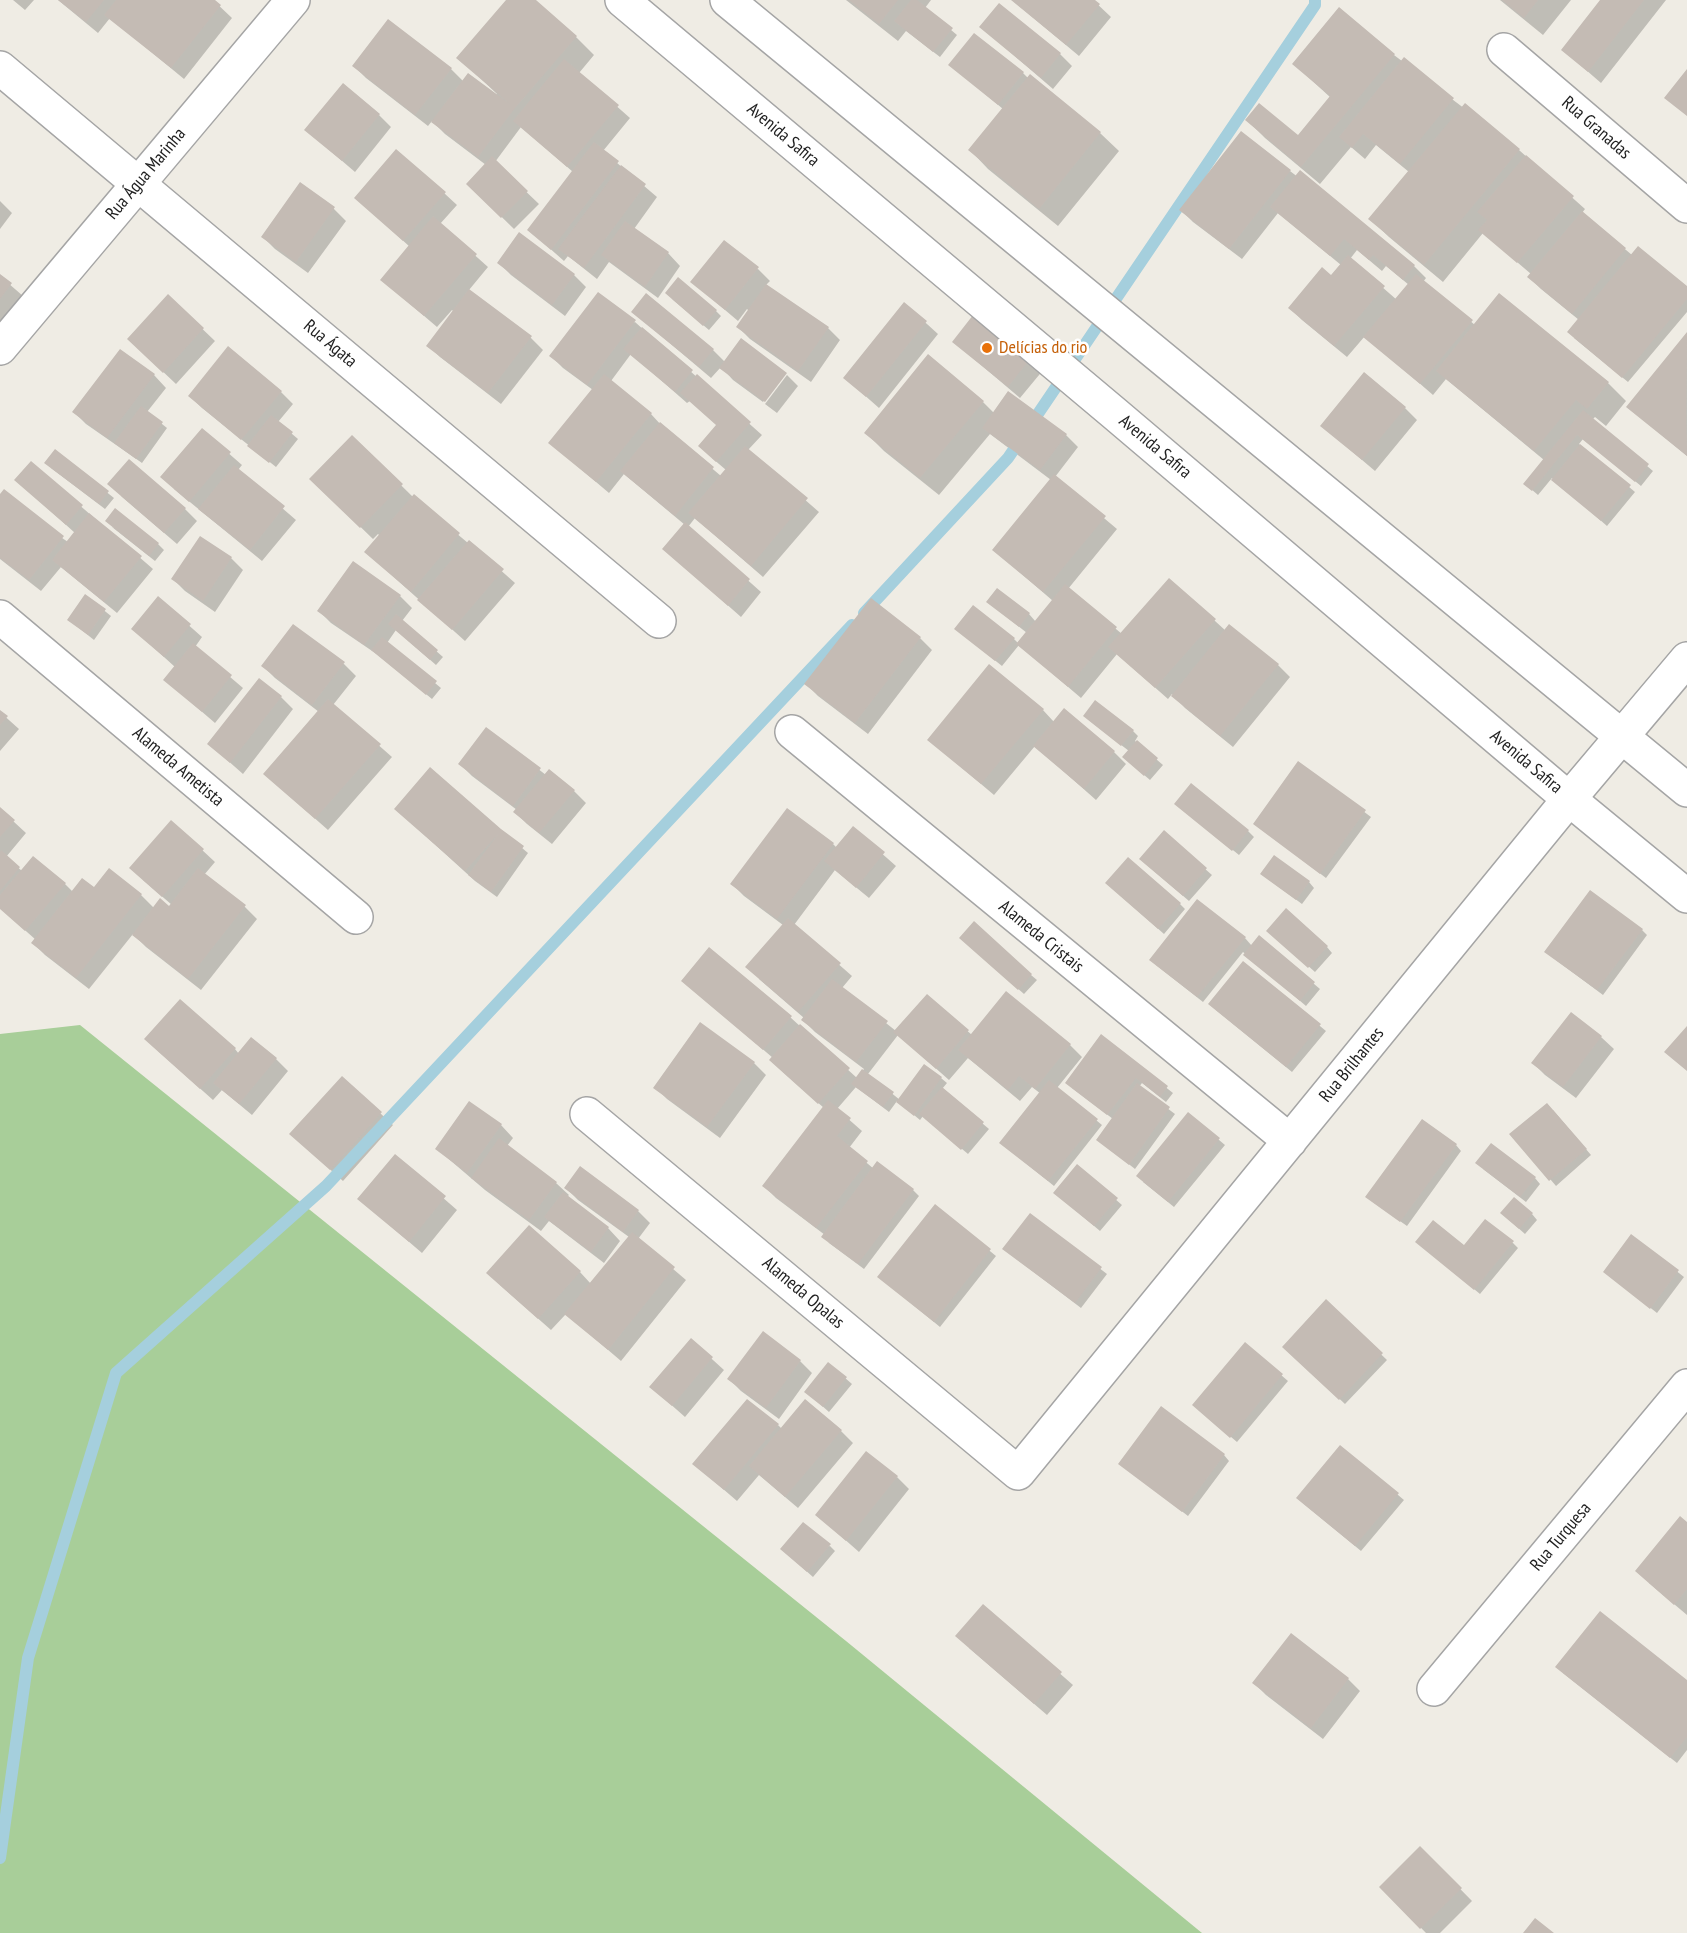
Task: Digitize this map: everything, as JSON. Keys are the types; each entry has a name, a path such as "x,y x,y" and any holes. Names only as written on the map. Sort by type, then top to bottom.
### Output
{"street":[{"name":"Rua Água Marinha","path":"0,348 293,0"},
{"name":"Avenida Safira","path":"622,0 1687,896"},
{"path":"727,0 1687,790"},
{"name":"Rua Granadas","path":"1504,50 1687,206"},
{"name":"Rua Ágata","path":"0,68 659,621"},
{"name":"Alameda Ametista","path":"0,617 356,917"},
{"name":"Rua Brilhantes","path":"1018,1473 1569,799 1687,659"},
{"name":"Alameda Cristais","path":"792,732 1290,1141"},
{"name":"Alameda Opalas","path":"587,1114 1018,1473"},
{"name":"Rua Turquesa","path":"1434,1689 1687,1386"}],"green space":[{"path":"80,1025 846,1641 1202,1933 0,1933 0,1034"}],"building":[{"path":"58,0 104,0 86,22"},
{"path":"116,0 215,0 221,5 171,68 104,15"},
{"path":"506,0 536,0 577,36 515,108 478,157 431,122 468,73 510,104 456,58"},
{"path":"849,0 898,0 879,24"},
{"path":"911,0 917,0 953,28 933,52 894,21"},
{"path":"1011,0 1095,0 1100,4 1066,45"},
{"path":"1502,0 1538,0 1524,18"},
{"path":"1600,0 1644,0 1588,72 1561,50"},
{"path":"999,3 1061,53 1041,78 979,27"},
{"path":"1339,7 1395,54 1301,167 1245,120 1259,103 1298,135 1330,96 1292,64"},
{"path":"388,19 452,68 415,115 352,66"},
{"path":"974,33 1024,72 998,105 948,65"},
{"path":"1404,57 1454,98 1400,164 1363,134 1352,148 1339,137"},
{"path":"564,59 619,105 567,167 513,121"},
{"path":"1687,69 1687,116 1664,98"},
{"path":"1030,74 1101,132 1039,209 968,150"},
{"path":"343,83 380,114 342,161 304,130"},
{"path":"1465,103 1520,149 1424,265 1368,219"},
{"path":"1241,131 1291,170 1229,249 1179,210"},
{"path":"594,142 619,161 551,250 527,230"},
{"path":"396,149 446,192 403,241 354,198"},
{"path":"1526,155 1574,196 1517,263 1478,230 1487,220 1477,212"},
{"path":"492,156 528,191 501,218 466,184"},
{"path":"621,165 646,184 584,268 558,249"},
{"path":"1300,170 1415,265 1403,280 1373,255 1369,260 1344,239 1330,256 1270,207"},
{"path":"300,182 335,207 296,262 261,237"},
{"path":"1582,211 1626,248 1572,314 1527,277"},
{"path":"433,216 477,254 424,316 380,280"},
{"path":"625,221 669,252 645,287 601,255"},
{"path":"519,232 575,274 552,305 497,263"},
{"path":"724,240 759,267 725,310 690,282"},
{"path":"1638,246 1687,286 1687,299 1622,378 1567,332"},
{"path":"1348,255 1385,286 1334,346 1288,308 1322,267 1331,275"},
{"path":"0,274 12,283 0,299"},
{"path":"1416,274 1473,320 1420,384 1363,337"},
{"path":"678,277 717,310 703,326 665,293"},
{"path":"766,284 829,327 798,371 736,327"},
{"path":"469,289 532,336 488,393 426,346"},
{"path":"598,292 636,320 587,385 549,356"},
{"path":"646,293 714,349 699,367 631,312"},
{"path":"1499,293 1609,382 1587,409 1576,400 1534,451 1436,371"},
{"path":"168,294 204,328 163,373 127,339"},
{"path":"904,302 927,321 866,397 843,378"},
{"path":"977,310 1033,355 1008,387 952,342"},
{"path":"642,327 693,370 675,392 623,349"},
{"path":"1687,332 1686,419 1687,456 1626,407"},
{"path":"741,338 787,373 765,402 719,368"},
{"path":"228,346 282,391 241,440 188,396"},
{"path":"120,349 155,374 107,438 72,412"},
{"path":"928,354 984,401 920,478 864,433"},
{"path":"1364,372 1406,407 1362,460 1320,426"},
{"path":"604,374 652,413 596,482 548,443"},
{"path":"697,374 751,422 716,462 698,446 716,425 680,393"},
{"path":"1008,391 1067,434 1040,470 982,428"},
{"path":"141,406 163,422 136,459 114,443"},
{"path":"1583,410 1649,464 1635,482 1577,435 1532,491 1523,484"},
{"path":"271,415 293,432 269,463 247,446"},
{"path":"660,422 714,467 675,516 620,471"},
{"path":"202,428 231,452 189,502 160,477"},
{"path":"352,435 403,484 360,528 309,479"},
{"path":"1580,444 1631,485 1601,521 1551,480"},
{"path":"745,446 808,498 751,566 688,513"},
{"path":"55,449 109,491 99,504 44,463"},
{"path":"129,459 186,508 164,533 107,484"},
{"path":"31,461 83,505 66,525 14,480"},
{"path":"234,465 285,506 250,550 198,509"},
{"path":"1054,474 1106,516 1043,592 992,550"},
{"path":"4,489 64,536 29,580 0,558 0,494"},
{"path":"414,494 460,533 411,592 364,552"},
{"path":"115,508 159,543 149,556 105,521"},
{"path":"89,513 142,556 104,602 52,560"},
{"path":"685,522 750,579 728,606 662,549"},
{"path":"200,536 232,557 203,601 171,579"},
{"path":"469,540 504,569 452,630 417,600"},
{"path":"353,561 401,595 364,645 317,611"},
{"path":"1169,578 1216,619 1155,688 1108,647"},
{"path":"1065,584 1117,627 1068,687 1016,644"},
{"path":"997,588 1030,613 1019,627 986,602"},
{"path":"85,594 106,609 88,635 67,620"},
{"path":"158,596 191,624 164,657 131,629"},
{"path":"871,598 921,637 855,723 804,684"},
{"path":"973,605 1015,638 995,661 954,629"},
{"path":"396,614 438,650 430,660 388,624"},
{"path":"293,624 345,662 312,705 261,666"},
{"path":"1229,624 1279,664 1220,736 1171,696"},
{"path":"382,637 437,681 426,695 371,650"},
{"path":"193,643 232,675 202,712 163,680"},
{"path":"989,664 1044,709 981,784 927,740"},
{"path":"259,678 282,696 230,763 207,744"},
{"path":"328,699 381,744 315,819 263,774"},
{"path":"1095,700 1134,730 1121,746 1083,716"},
{"path":"1064,708 1115,751 1084,789 1033,746"},
{"path":"0,710 8,716 0,725"},
{"path":"486,727 541,768 513,806 458,764"},
{"path":"1137,740 1158,758 1144,776 1122,757"},
{"path":"1298,761 1366,810 1320,874 1253,824"},
{"path":"430,767 524,846 491,892 468,875 499,833 465,871 394,809"},
{"path":"549,769 575,790 539,833 513,812"},
{"path":"1191,783 1249,830 1232,851 1174,804"},
{"path":"0,807 15,820 0,837"},
{"path":"787,808 834,843 777,919 730,884"},
{"path":"171,820 204,849 162,897 129,868"},
{"path":"853,826 885,852 856,888 824,861"},
{"path":"1164,830 1207,868 1183,896 1139,859"},
{"path":"1,850 20,867 0,891 0,852"},
{"path":"1274,855 1310,881 1296,900 1260,874"},
{"path":"33,856 66,883 25,931 0,909 0,895"},
{"path":"1128,857 1181,903 1158,929 1105,883"},
{"path":"109,868 142,894 76,978 31,943 82,878 94,887"},
{"path":"198,868 246,905 188,979 132,935 160,898 169,906"},
{"path":"1590,890 1643,929 1597,990 1544,952"},
{"path":"1197,899 1246,937 1197,997 1149,960"},
{"path":"1286,908 1328,946 1308,968 1266,931"},
{"path":"788,918 841,963 798,1012 745,967"},
{"path":"974,921 1032,974 1018,990 959,938"},
{"path":"1259,935 1315,982 1300,1001 1243,955"},
{"path":"709,947 792,1016 763,1050 681,981"},
{"path":"1243,961 1321,1024 1286,1067 1208,1004"},
{"path":"832,979 888,1021 856,1062 801,1020"},
{"path":"1006,991 1071,1044 1035,1089 1019,1076 1008,1090 958,1050"},
{"path":"927,994 969,1030 936,1069 893,1032"},
{"path":"180,999 236,1048 200,1089 144,1039"},
{"path":"1571,1012 1602,1036 1563,1087 1531,1063"},
{"path":"700,1022 755,1062 707,1127 653,1088"},
{"path":"800,1024 850,1068 818,1104 769,1060"},
{"path":"1687,1026 1687,1071 1664,1052"},
{"path":"1101,1034 1168,1086 1160,1097 1136,1078 1107,1115 1065,1083"},
{"path":"251,1037 277,1058 239,1104 213,1083"},
{"path":"924,1064 942,1077 914,1116 896,1102"},
{"path":"862,1069 894,1092 883,1107 851,1084"},
{"path":"342,1076 382,1112 330,1170 289,1134"},
{"path":"1049,1080 1098,1119 1048,1181 999,1143"},
{"path":"1137,1083 1170,1107 1129,1165 1096,1140"},
{"path":"942,1087 984,1122 961,1150 919,1114"},
{"path":"828,1100 851,1118 837,1136 868,1161 816,1228 762,1186"},
{"path":"469,1101 502,1124 467,1173 435,1149"},
{"path":"1547,1103 1587,1149 1549,1181 1509,1134"},
{"path":"1188,1112 1220,1138 1168,1202 1136,1176"},
{"path":"1422,1119 1457,1144 1400,1222 1365,1197"},
{"path":"499,1138 557,1182 529,1220 471,1178"},
{"path":"1491,1143 1536,1177 1520,1197 1475,1163"},
{"path":"395,1154 446,1196 409,1242 357,1199"},
{"path":"877,1161 914,1189 858,1264 821,1237"},
{"path":"1077,1164 1118,1198 1094,1226 1053,1193"},
{"path":"580,1166 639,1210 623,1232 564,1188"},
{"path":"563,1192 609,1227 591,1252 544,1217"},
{"path":"1514,1197 1533,1213 1519,1229 1500,1213"},
{"path":"935,1204 991,1249 934,1322 877,1277"},
{"path":"1030,1213 1102,1267 1075,1303 1002,1249"},
{"path":"1485,1219 1514,1241 1474,1290 1415,1242 1433,1220 1464,1245"},
{"path":"529,1225 581,1271 538,1319 486,1273"},
{"path":"632,1232 675,1267 608,1350 564,1314"},
{"path":"1631,1234 1679,1270 1650,1309 1603,1272"},
{"path":"1326,1299 1383,1353 1339,1400 1282,1347"},
{"path":"763,1331 801,1360 766,1408 727,1379"},
{"path":"691,1338 713,1357 672,1406 649,1387"},
{"path":"1245,1342 1283,1374 1230,1438 1192,1405"},
{"path":"828,1362 847,1377 823,1407 804,1392"},
{"path":"747,1399 779,1424 724,1490 692,1464"},
{"path":"805,1399 842,1430 785,1497 749,1466"},
{"path":"1161,1406 1225,1454 1182,1512 1118,1464"},
{"path":"1340,1445 1399,1493 1355,1546 1296,1498"},
{"path":"866,1451 898,1476 846,1541 815,1515"},
{"path":"1680,1516 1687,1522 1687,1589 1674,1605 1635,1571"},
{"path":"803,1522 831,1544 807,1572 780,1549"},
{"path":"983,1604 1062,1672 1034,1704 955,1636"},
{"path":"1600,1611 1687,1680 1687,1737 1670,1758 1555,1667"},
{"path":"1291,1633 1349,1678 1311,1728 1252,1683"},
{"path":"1420,1846 1462,1888 1420,1929 1379,1887"},
{"path":"1535,1918 1554,1933 1523,1933"}],"waterway":[{"path":"864,613 1008,458 1315,5 1315,0"},
{"path":"0,1858 28,1658 116,1373 326,1186 852,625"}],"place":[{"name":"Delícias do rio","path":"987,348"}]}
